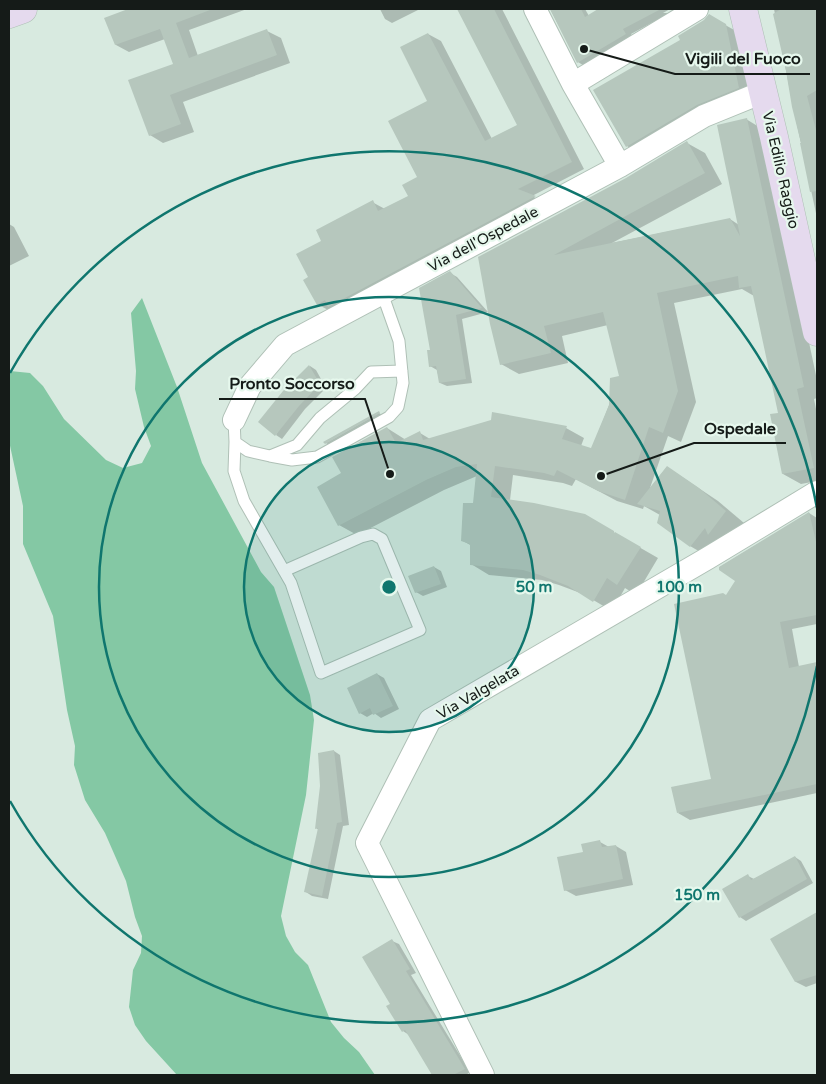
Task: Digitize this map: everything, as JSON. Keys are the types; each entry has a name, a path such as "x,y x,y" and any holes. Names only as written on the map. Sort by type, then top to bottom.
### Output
{"main road":[{"path":"9,14 23,9"},
{"name":"Via Edilio Raggio","path":"743,9 774,137 817,332"}],"street":[{"path":"535,9 573,84 620,166"},
{"path":"573,84 697,9"},
{"name":"Via dell'Ospedale","path":"235,431 250,386 285,346 620,166 704,116 763,92"},
{"name":"Via Valgelata","path":"483,1075 367,843 430,720 700,563 817,492"}],"lane":[{"path":"235,431 248,451 292,460 317,458 389,417 398,407 403,383 398,341 382,294"},
{"path":"270,456 296,444 320,418 355,389 371,372 402,371"},
{"path":"235,431 234,470 244,501 284,571 291,583 320,673 420,630 382,539 373,534 361,537 284,571"}],"green space":[{"path":"142,298 177,387 202,463 261,572 274,587 310,695 314,720 306,795 281,916 286,936 295,952 308,965 331,1022 359,1052 375,1075 177,1075 146,1041 135,1025 129,1007 133,970 141,953 142,936 126,881 105,833 85,800 74,765 75,746 67,710 53,616 23,544 23,506 9,441 9,373 10,371 30,373 43,386 64,419 106,460 123,468 142,463 151,446 144,427 135,389 136,371 131,313"}],"building":[{"path":"128,9 209,9 176,23 189,58 267,29 277,55 170,95 181,124 149,136 128,80 173,64 160,29 115,45 104,18"},
{"path":"457,9 494,9 572,162 518,189 536,196 328,307 325,300 317,305 303,280 308,277 296,254 321,241 316,230 373,200 378,211 408,196 402,185 417,177 388,121 427,101 400,47 428,33 485,141 517,125"},
{"path":"550,9 581,9 585,17 598,9 661,9 623,29 626,34 577,63"},
{"path":"781,9 817,9 817,90 807,96 817,134 817,191 810,192 773,14"},
{"path":"709,14 726,24 739,88 697,105 626,147 593,90 680,40 678,36 704,20"},
{"path":"747,118 804,387 797,389 814,468 782,474 770,414 778,413 751,286 739,288 738,276 657,293 678,391 663,433 649,427 625,500 598,491 557,470 554,476 495,466 491,497 534,503 585,514 614,531 614,533 641,547 617,585 607,578 593,602 568,586 540,575 523,570 470,565 470,544 461,541 463,503 473,503 477,464 456,467 426,480 338,526 317,487 341,473 332,457 387,427 396,443 420,431 423,440 491,420 492,412 567,426 562,439 591,448 609,405 610,378 619,376 603,312 544,326 551,353 500,365 490,324 478,257 626,178 687,141 705,173 554,255 730,218 740,236 717,125"},
{"path":"450,271 482,308 456,315 466,379 439,383 436,366 429,367 427,350 430,350 419,288"},
{"path":"309,365 320,384 275,436 258,422 283,391"},
{"path":"379,411 380,413 325,444 323,442"},
{"path":"667,466 699,488 726,511 708,535 705,528 690,547 657,523 660,511 637,504"},
{"path":"809,512 817,546 817,615 780,622 789,668 817,662 817,784 677,813 671,787 711,779 674,604 723,593 726,595 735,581 719,570 719,567"},
{"path":"434,566 441,584 415,593 408,576"},
{"path":"377,673 393,706 373,715 370,708 359,714 347,688"},
{"path":"334,750 342,822 337,823 322,896 304,892 318,828 315,829 320,786 318,753"},
{"path":"600,840 602,847 616,845 623,879 564,891 557,857 583,852 581,844"},
{"path":"795,856 807,879 739,918 722,889 748,874 751,880"},
{"path":"817,912 817,975 795,982 770,939"},
{"path":"392,939 410,969 406,971 465,1069 453,1075 432,1075 405,1030 402,1032 386,1006 390,1004 362,957"}],"place":[{"name":"Vigili del Fuoco","path":"584,49"},
{"name":"Pronto Soccorso","path":"390,474"},
{"name":"Ospedale","path":"601,476"}]}
